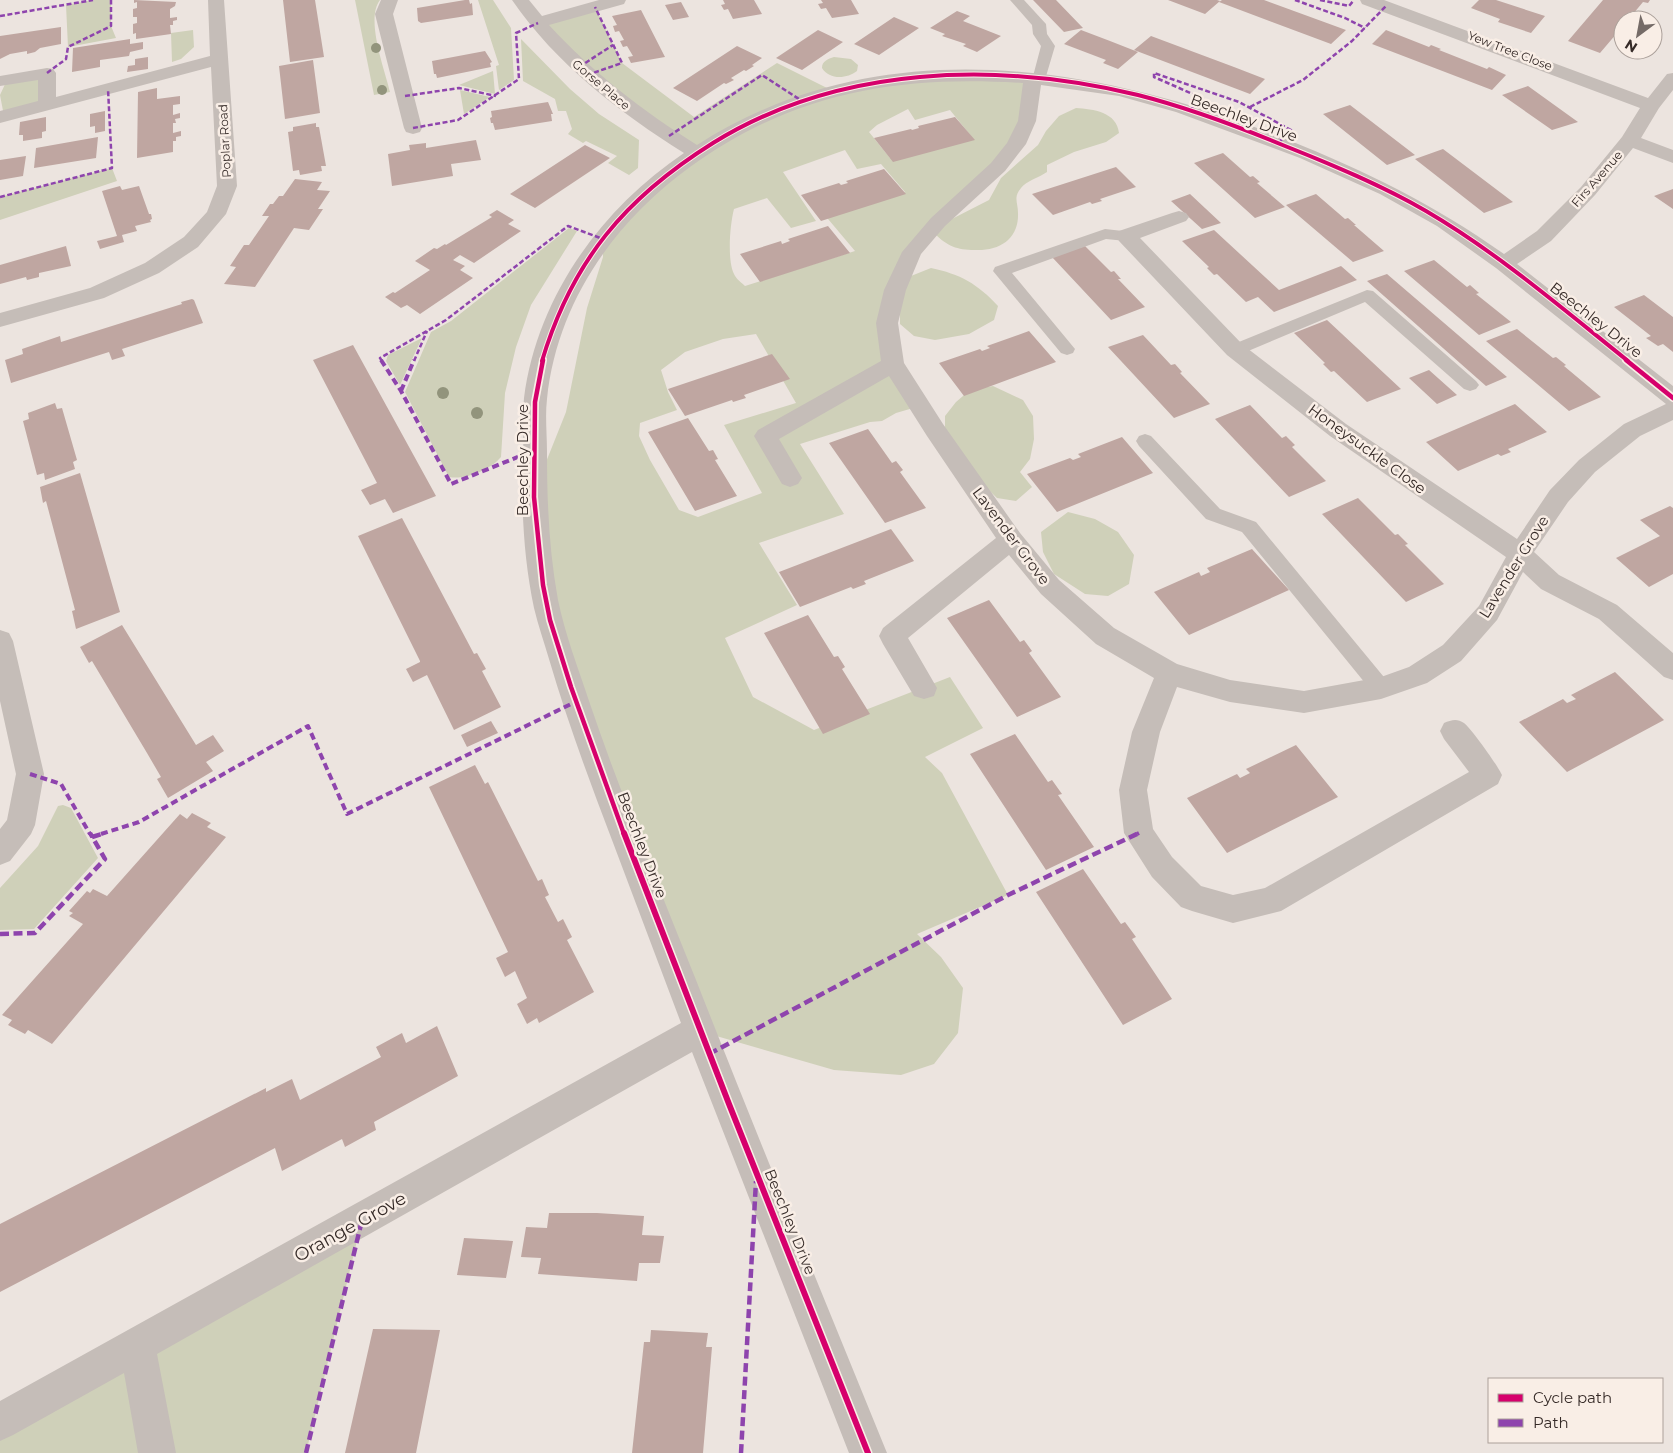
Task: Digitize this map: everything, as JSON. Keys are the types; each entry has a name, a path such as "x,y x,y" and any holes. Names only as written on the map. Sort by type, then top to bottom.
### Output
{"street":[{"name":"Poplar Road","path":"0,320 97,293 152,268 191,242 216,214 227,186 216,0"},
{"path":"390,0 387,3 384,14 413,128"},
{"name":"Gorse Place","path":"520,0 566,56 597,83 627,107 697,154"},
{"path":"538,23 618,0"},
{"name":"Yew Tree Close","path":"1368,0 1486,42 1651,106"},
{"path":"0,117 220,59"},
{"path":"0,81 47,73 47,106"},
{"name":"Beechley Drive","path":"868,1453 699,1031 575,702 545,601 537,537 534,492 535,399 545,348 566,293 588,258 620,217 663,176 752,121 779,109 807,99 860,86 917,76 977,76 1036,80 1119,91 1190,110 1246,130 1369,182 1438,218 1504,263 1673,398"},
{"name":"Firs Avenue","path":"1504,263 1544,236 1588,191 1630,140 1651,106 1673,78"},
{"name":"Lavender Grove","path":"1036,80 1027,121 1016,144 998,167 938,222 912,252 895,290 887,323 893,364 935,430 1011,540 1050,587 1105,636 1169,673 1230,691 1304,702 1381,688 1418,675 1452,653 1488,613 1520,554 1559,496 1587,466 1632,430 1673,410"},
{"path":"1630,140 1673,157"},
{"path":"1126,236 1179,217"},
{"name":"Honeysuckle Close","path":"1126,236 1236,350 1338,430 1418,487 1520,554 1550,582 1608,612 1673,669"},
{"path":"790,478 766,436 893,364"},
{"path":"924,688 892,636 1011,540"},
{"path":"0,640 30,774 21,824 0,852"},
{"path":"1169,673 1146,732 1133,790 1140,833 1162,867 1192,897 1234,909 1270,901 1488,775 1454,731"},
{"name":"Orange Grove","path":"0,1422 699,1031"},
{"path":"137,1345 157,1453"}],"lane":[{"path":"1018,0 1039,24 1040,34 1048,46 1036,80"},
{"path":"1067,349 1001,271 1105,234 1126,236"},
{"path":"1236,350 1367,296 1470,385"},
{"path":"1145,441 1213,514 1249,527 1381,688"}],"green space":[{"path":"93,0 111,0 111,26 116,38 68,47 66,5"},
{"path":"355,0 380,0 376,9 375,32 390,92 374,95"},
{"path":"478,0 493,0 511,28 514,80 499,90 496,66 499,65"},
{"path":"595,7 622,63 694,117 777,63 835,92 879,82 1033,79 1016,144 912,252 887,323 920,406 896,413 882,421 870,422 800,444 844,514 759,543 797,605 725,638 753,697 814,730 950,677 983,728 925,757 942,773 1008,895 917,934 941,957 963,988 958,1033 934,1064 901,1075 834,1070 699,1031 575,702 534,492 566,412 587,308 603,257 603,239 697,153 670,137 538,23","holes":["908,109 915,120 950,110 971,136 890,158 869,132 877,125","845,150 857,169 881,164 905,192 823,213 855,251 745,286 735,276 730,260 730,232 734,209 767,198 791,228 816,221 783,172","756,334 796,403 724,425 762,493 698,517 679,510 650,460 639,436 640,423 677,410 668,392 661,370 685,352 723,339"]},
{"path":"193,30 194,47 181,59 172,62 171,33"},
{"path":"521,39 570,89 599,114 639,140 638,168 629,175 608,163 617,156 586,141 583,143 568,134 572,129 566,111 558,111 555,99 523,81"},
{"path":"834,57 851,59 858,65 857,71 843,77 829,75 822,66 826,61"},
{"path":"493,71 495,94 459,85"},
{"path":"47,73 47,106 4,116 0,95 7,80"},
{"path":"460,90 490,97 464,114"},
{"path":"1076,108 1090,109 1109,116 1114,120 1119,133 1106,142 1074,152 1047,165 1047,172 1023,186 1017,197 1018,222 1012,236 1007,241 994,248 965,249 950,245 936,235 944,223 989,200 1001,178 1038,145 1046,131 1059,116"},
{"path":"112,168 117,181 0,220 0,197"},
{"path":"569,228 577,231 531,305 516,347 505,393 501,457 491,466 477,473 456,478 449,477 405,392 431,332 451,321"},
{"path":"931,268 951,273 976,286 998,306 994,320 969,334 935,340 914,336 900,324 900,297 911,276"},
{"path":"422,338 400,385 386,361 388,355"},
{"path":"993,386 1023,400 1033,416 1034,439 1030,459 1020,472 1032,487 1016,501 997,498 973,475 945,435 945,416 956,402 970,390"},
{"path":"1068,512 1095,519 1118,532 1134,555 1129,584 1108,596 1085,594 1054,574 1043,552 1041,532"},
{"path":"63,805 71,808 98,858 34,929 0,930 0,888 38,846 58,806"},
{"path":"362,1220 306,1453 0,1453 0,1422"}],"building":[{"path":"134,0 176,2 175,6 170,9 170,18 177,17 177,20 173,21 173,25 170,25 171,34 136,39 136,33 133,34 133,24 137,23 137,17 133,17 133,9 137,8 137,2 134,3"},
{"path":"283,0 315,0 324,57 290,62"},
{"path":"469,0 470,4 472,3 473,15 421,23 418,21 417,8"},
{"path":"723,0 754,0 762,14 733,19 728,9 724,10 721,5 725,4"},
{"path":"821,0 851,0 859,14 832,18 826,8 821,9 818,4 823,3"},
{"path":"1033,0 1056,0 1083,28 1064,32"},
{"path":"1168,0 1217,0 1220,1 1205,14"},
{"path":"1222,0 1264,0 1346,30 1331,44 1219,2"},
{"path":"1479,0 1496,0 1545,16 1531,33 1498,22 1500,19 1471,8"},
{"path":"1603,0 1650,0 1648,3 1643,2 1636,10 1613,10 1613,38 1600,53 1568,41"},
{"path":"681,2 689,17 673,20 665,5"},
{"path":"641,10 665,57 631,63 628,57 633,56 627,46 623,47 620,41 624,40 619,31 615,32 613,26 617,25 612,16"},
{"path":"957,11 970,16 963,21 1001,36 977,52 963,46 966,44 942,36 945,34 930,28"},
{"path":"894,17 919,28 879,55 854,44"},
{"path":"61,27 61,44 40,48 35,52 27,54 27,51 10,54 0,59 0,36"},
{"path":"818,30 843,42 802,70 776,58"},
{"path":"1081,30 1138,52 1118,69 1103,63 1106,60 1064,44"},
{"path":"1386,30 1429,47 1431,45 1441,49 1439,50 1487,69 1489,67 1506,75 1492,90 1372,44"},
{"path":"1151,36 1265,79 1250,94 1134,50"},
{"path":"130,39 130,44 143,42 143,49 130,52 129,56 100,60 100,67 72,72 73,48"},
{"path":"737,46 762,58 752,65 754,66 731,78 734,80 726,84 724,83 697,101 673,88"},
{"path":"485,51 492,62 490,63 491,67 437,78 436,74 434,74 432,61"},
{"path":"148,57 148,69 127,72 128,66 135,65 135,59"},
{"path":"313,60 320,113 285,119 279,66"},
{"path":"1528,86 1578,122 1552,130 1502,95"},
{"path":"157,88 157,99 180,96 180,104 173,105 173,115 180,113 180,118 175,119 176,123 173,123 173,133 181,131 181,136 176,137 176,141 173,141 173,152 137,158 138,92"},
{"path":"548,102 553,114 551,114 552,121 495,130 493,123 491,123 491,111"},
{"path":"1350,105 1415,155 1387,165 1323,114"},
{"path":"105,111 105,131 95,133 95,126 90,127 90,114"},
{"path":"46,117 46,131 42,132 42,138 23,141 23,135 19,135 20,122"},
{"path":"955,117 975,140 893,162 874,138 912,130 919,128 918,126"},
{"path":"316,123 316,127 319,127 326,166 321,166 322,171 300,175 299,170 293,171 288,132 293,131 293,127"},
{"path":"98,137 96,158 34,168 36,148"},
{"path":"476,140 481,160 451,164 453,176 392,186 388,154 410,150 409,145 426,143 426,148"},
{"path":"585,145 610,158 535,208 510,194"},
{"path":"1443,149 1513,202 1484,213 1415,159"},
{"path":"1223,153 1250,177 1253,176 1260,182 1257,183 1285,207 1255,218 1194,163"},
{"path":"26,156 23,176 0,180 0,160"},
{"path":"1116,167 1136,187 1100,199 1102,201 1092,204 1090,202 1053,215 1032,194"},
{"path":"884,169 906,194 821,221 801,195 839,183 841,185 848,183 846,181"},
{"path":"295,179 322,182 317,190 330,191 318,209 323,209 309,230 294,228 255,287 224,284 236,267 230,266 244,245 249,245 269,216 262,216 270,204 273,204 279,196 283,196"},
{"path":"120,186 122,190 139,186 152,219 150,220 151,222 135,226 137,231 122,235 124,242 100,249 97,241 117,236 102,191"},
{"path":"1673,189 1673,209 1654,196"},
{"path":"1190,194 1221,223 1202,229 1171,201"},
{"path":"1316,194 1345,219 1348,218 1384,251 1353,262 1286,205"},
{"path":"497,210 514,220 508,224 521,231 474,263 460,255 453,260 465,266 460,270 473,278 420,314 407,305 401,308 385,297 393,292 395,293 430,270 415,261 434,248 437,249 446,245 492,217 489,215"},
{"path":"828,226 850,253 760,282 740,254 781,241 782,244 790,241 788,239"},
{"path":"1214,230 1279,290 1341,266 1357,280 1274,312 1258,297 1246,302 1217,274 1214,275 1207,268 1209,267 1182,241"},
{"path":"66,246 71,266 39,273 39,277 27,280 26,277 0,284 0,265"},
{"path":"1085,246 1111,272 1114,271 1121,279 1118,279 1145,307 1111,320 1052,257"},
{"path":"1434,260 1467,287 1470,285 1479,293 1476,294 1511,322 1479,335 1404,271"},
{"path":"1387,274 1507,377 1486,386 1367,281"},
{"path":"1644,295 1673,317 1673,352 1663,344 1658,346 1646,338 1651,336 1614,307"},
{"path":"192,299 203,323 122,349 125,356 112,360 109,352 11,383 5,360 23,354 22,349 60,336 61,342 182,304 181,302"},
{"path":"1327,320 1401,389 1367,402 1334,371 1331,372 1323,364 1325,363 1294,333"},
{"path":"1517,329 1553,358 1556,357 1566,365 1564,366 1601,397 1569,411 1486,341"},
{"path":"1029,331 1056,362 964,396 939,363 980,349 982,351 990,348 987,346"},
{"path":"1143,335 1171,365 1175,364 1182,372 1180,373 1210,404 1174,418 1108,347"},
{"path":"353,345 436,496 393,513 385,499 370,505 361,490 377,483 313,360"},
{"path":"772,354 790,379 744,395 746,398 733,402 732,400 685,416 668,389"},
{"path":"1429,370 1457,395 1437,404 1409,378"},
{"path":"55,403 57,409 62,408 77,460 73,462 75,469 45,480 44,473 37,475 23,421 29,419 28,413"},
{"path":"1515,404 1547,432 1508,449 1511,452 1501,456 1498,454 1458,471 1426,442"},
{"path":"1250,405 1282,438 1286,436 1295,445 1292,447 1326,481 1289,497 1215,419"},
{"path":"688,418 709,451 713,450 718,459 715,460 737,496 695,511 648,432"},
{"path":"868,429 892,463 896,461 903,470 900,472 926,508 885,523 829,443"},
{"path":"1122,437 1153,473 1057,512 1027,474 1070,458 1073,460 1081,457 1078,454"},
{"path":"80,473 120,612 76,629 72,611 75,610 46,501 43,503 40,487"},
{"path":"1358,498 1395,535 1398,534 1408,544 1405,545 1444,584 1406,602 1322,514"},
{"path":"1670,506 1673,508 1673,574 1649,587 1616,558 1660,536 1640,520"},
{"path":"402,518 474,654 477,653 486,669 482,671 501,707 454,730 427,675 413,682 406,669 420,661 358,536"},
{"path":"891,529 914,561 864,581 866,584 853,589 851,587 800,607 779,572"},
{"path":"1252,549 1289,590 1189,635 1154,592 1199,572 1201,576 1210,572 1207,568"},
{"path":"989,600 1020,642 1024,640 1032,651 1029,653 1061,697 1017,717 947,618"},
{"path":"808,615 834,657 838,656 845,667 842,669 870,714 823,734 764,633"},
{"path":"122,625 196,745 213,735 224,751 206,762 213,771 168,798 157,779 161,777 92,661 89,663 80,647"},
{"path":"1615,672 1664,720 1567,772 1519,722 1563,699 1567,703 1576,699 1571,695"},
{"path":"491,721 498,733 467,747 461,735"},
{"path":"1015,734 1048,782 1052,780 1062,794 1058,795 1094,847 1046,870 970,754"},
{"path":"1296,745 1338,797 1227,853 1187,798 1237,774 1240,778 1250,773 1246,769"},
{"path":"475,765 485,784 488,782 538,881 542,879 549,895 545,897 558,922 563,919 572,937 567,940 594,992 539,1023 537,1018 527,1024 517,1004 527,998 515,971 505,977 496,958 508,952 429,787"},
{"path":"192,813 211,823 207,827 226,837 52,1044 28,1030 25,1034 8,1025 12,1020 2,1015 83,924 69,916 73,913 69,911 87,891 90,893 93,889 107,896 180,814 187,819"},
{"path":"1083,869 1121,924 1125,922 1136,937 1132,939 1172,999 1123,1025 1036,892"},
{"path":"437,1026 458,1076 374,1122 376,1130 345,1147 342,1139 282,1171 275,1148 0,1292 0,1224 266,1088 266,1092 292,1079 300,1100 381,1057 376,1047 402,1033 406,1043"},
{"path":"549,1213 597,1213 644,1216 642,1235 664,1236 660,1263 639,1263 637,1281 538,1274 541,1258 521,1257 526,1227 547,1228"},
{"path":"464,1238 513,1241 506,1278 457,1275"},
{"path":"373,1329 440,1330 416,1453 345,1453"},
{"path":"651,1330 708,1333 706,1347 712,1347 703,1453 632,1453 644,1342 650,1342"}],"marked path":[{"path":"0,16 93,0"},
{"path":"47,73 66,59 68,47 111,26 111,0"},
{"path":"1295,0 1345,18 1365,28"},
{"path":"1320,0 1349,6 1354,0"},
{"path":"1250,107 1303,80 1352,41 1386,6"},
{"path":"587,75 622,63 595,7"},
{"path":"413,128 458,120 519,79 516,33 538,23"},
{"path":"579,67 613,45"},
{"path":"1190,110 1202,98 1154,77 1154,73 1239,102 1291,130 1278,143"},
{"path":"669,136 762,75 802,101"},
{"path":"405,96 459,88 496,96"},
{"path":"0,197 112,168 108,89"},
{"path":"535,450 451,484 401,391 380,358 446,320 568,226 603,239"},
{"path":"401,391 427,331"},
{"path":"92,837 139,822 308,726 347,814 575,702"},
{"path":"0,934 35,933 105,859 61,784 30,774"},
{"path":"709,1054 1008,895 1139,833"},
{"path":"741,1453 756,1181"},
{"path":"306,1453 362,1220"}],"cycle path":[{"path":"868,1453 729,1104 613,805 581,717 546,604 536,534 534,497 536,396 542,361 553,327 567,294 586,262 607,233 631,206 657,182 686,161 762,116 814,96 900,79 944,76 989,75 1077,83 1140,96 1224,122 1327,162 1406,200 1444,222 1503,263 1561,307 1673,398"}]}
